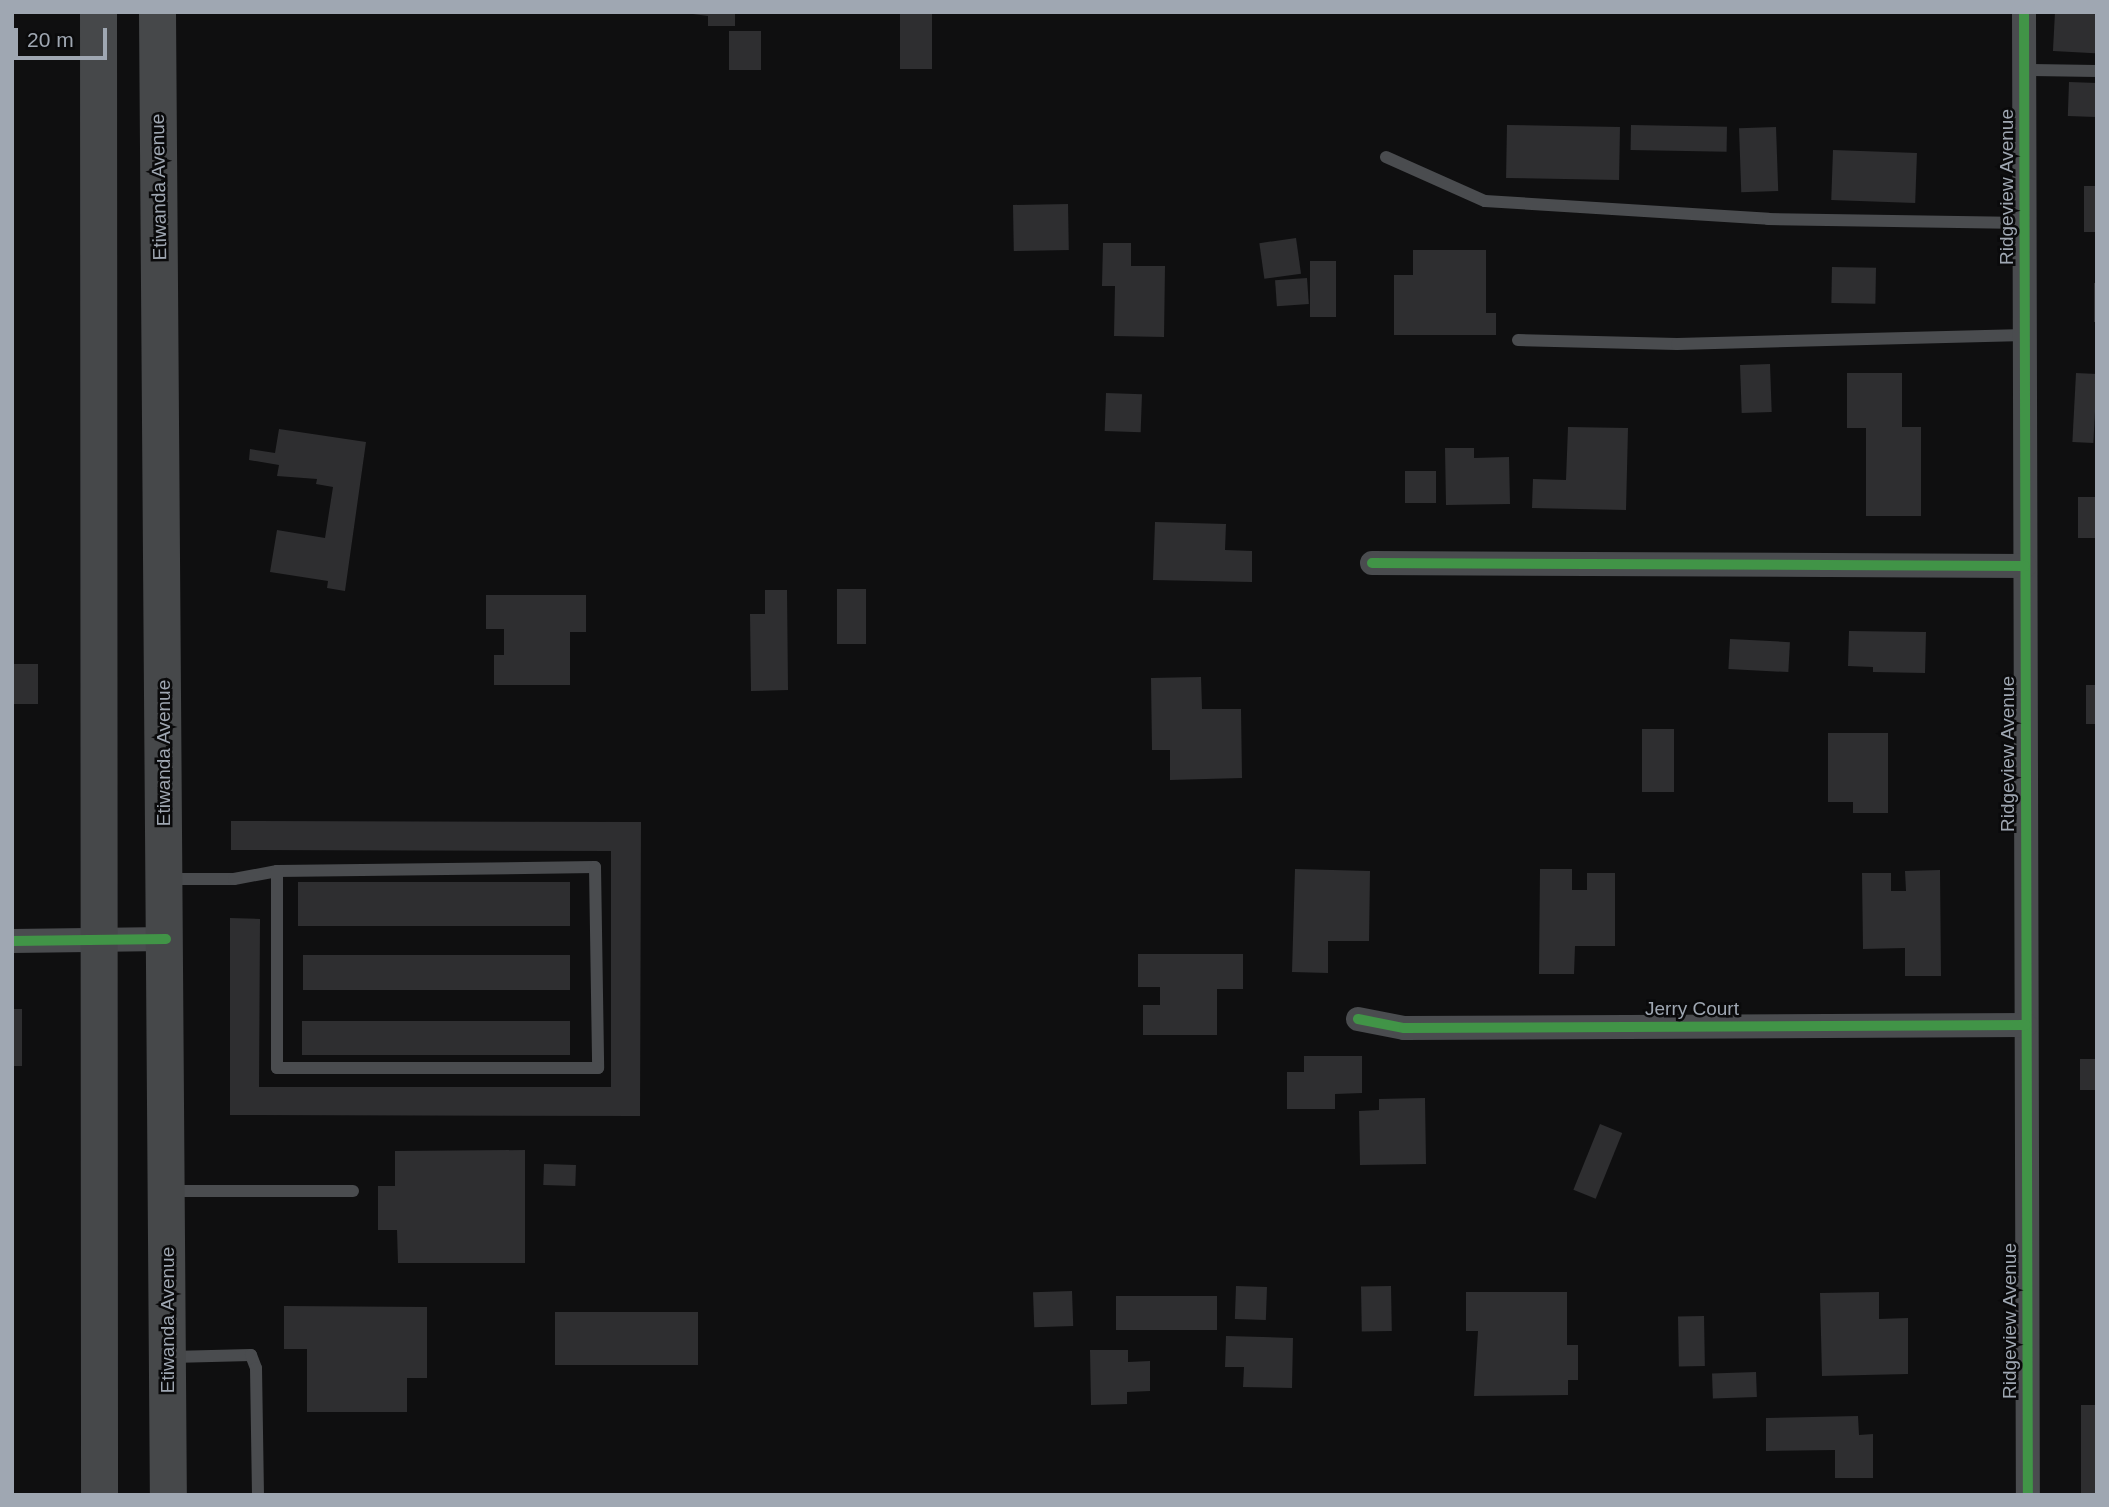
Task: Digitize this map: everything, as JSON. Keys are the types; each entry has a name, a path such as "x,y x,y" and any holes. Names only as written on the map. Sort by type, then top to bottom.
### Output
{"main road":[{"path":"98,12 99,1495"},
{"name":"Etiwanda Avenue","path":"158,12 168,1495"}],"street":[{"name":"Ridgeview Avenue","path":"2024,12 2028,1495"},
{"path":"1372,563 2025,566"},
{"path":"12,941 166,940"},
{"name":"Jerry Court","path":"1358,1020 1404,1028 2026,1025"}],"lane":[{"path":"2024,70 2097,71"},
{"path":"1387,157 1485,201 1768,219 2024,223"},
{"path":"1518,340 1677,344 2025,335"},
{"path":"165,879 234,879 277,871 594,867 597,1068 277,1068 277,871"},
{"path":"168,1191 353,1191"},
{"path":"168,1357 251,1355 256,1368 258,1495"}],"building":[{"path":"678,12 735,12 735,26 708,26 708,16"},
{"path":"900,12 932,12 932,69 900,69"},
{"path":"2055,12 2097,14 2095,53 2053,51"},
{"path":"729,31 761,31 761,70 729,70"},
{"path":"2069,82 2097,83 2096,117 2068,116"},
{"path":"1507,125 1620,127 1619,180 1506,178"},
{"path":"1631,125 1727,127 1727,152 1631,150"},
{"path":"1776,127 1778,191 1741,192 1739,128"},
{"path":"1833,150 1917,153 1915,203 1831,200"},
{"path":"2084,186 2097,186 2097,232 2084,232"},
{"path":"1068,204 1069,250 1014,251 1013,205"},
{"path":"1296,238 1301,274 1264,279 1259,243"},
{"path":"1103,243 1131,243 1131,266 1165,266 1164,337 1114,336 1115,286 1102,286"},
{"path":"1413,250 1486,250 1486,313 1496,313 1496,335 1394,335 1394,275 1413,275"},
{"path":"1310,261 1336,261 1336,317 1310,317"},
{"path":"1832,267 1876,268 1875,304 1831,303"},
{"path":"1307,278 1309,304 1277,306 1275,280"},
{"path":"2094,283 2097,283 2097,322 2094,322"},
{"path":"1770,364 1772,412 1742,413 1740,365"},
{"path":"1847,373 1902,373 1902,427 1921,427 1921,516 1866,516 1866,428 1847,428"},
{"path":"2076,373 2097,374 2093,443 2072,442"},
{"path":"1106,393 1142,394 1141,432 1105,431"},
{"path":"1568,427 1628,428 1626,510 1532,508 1533,479 1566,480"},
{"path":"279,429 366,442 345,591 327,588 328,581 270,572 277,530 325,538 333,487 316,484 317,479 277,476 279,465 249,460 250,449 275,453"},
{"path":"1445,448 1474,448 1474,458 1509,457 1510,504 1446,505"},
{"path":"1405,471 1436,471 1436,503 1405,503"},
{"path":"2078,497 2097,497 2097,538 2078,538"},
{"path":"1155,522 1226,524 1225,550 1252,551 1252,582 1153,580"},
{"path":"837,589 866,589 866,644 837,644"},
{"path":"765,590 787,590 788,690 751,691 750,614 765,614"},
{"path":"486,595 586,595 586,632 570,632 570,685 494,685 494,655 504,655 504,629 486,629"},
{"path":"1849,631 1926,632 1925,673 1873,672 1873,667 1848,666"},
{"path":"1730,639 1790,642 1788,672 1728,669"},
{"path":"12,664 38,664 38,704 12,704"},
{"path":"1201,677 1202,709 1241,709 1242,778 1170,780 1170,750 1152,750 1151,678"},
{"path":"2086,685 2097,685 2097,724 2086,724"},
{"path":"1642,729 1674,729 1674,792 1642,792"},
{"path":"1828,733 1888,733 1888,813 1853,813 1853,802 1828,802"},
{"path":"231,821 641,822 640,1116 230,1115 230,918 260,919 259,1087 611,1087 611,851 231,850"},
{"path":"1295,869 1370,871 1369,941 1328,941 1328,973 1292,972"},
{"path":"1540,869 1572,869 1572,890 1587,890 1587,873 1615,873 1615,946 1575,946 1574,974 1539,974"},
{"path":"1940,870 1941,976 1905,976 1905,948 1863,949 1862,873 1891,873 1891,891 1906,891 1905,871"},
{"path":"298,882 570,882 570,926 298,926"},
{"path":"1138,954 1243,954 1243,989 1217,989 1217,1035 1143,1035 1143,1005 1160,1005 1160,987 1138,987"},
{"path":"303,955 570,955 570,990 303,990"},
{"path":"12,1009 22,1009 22,1066 12,1066"},
{"path":"302,1021 570,1021 570,1055 302,1055"},
{"path":"1304,1056 1362,1056 1362,1093 1335,1094 1335,1109 1287,1109 1287,1072 1304,1072"},
{"path":"2080,1059 2097,1059 2097,1090 2080,1090"},
{"path":"1425,1098 1426,1164 1360,1165 1359,1111 1379,1110 1379,1099"},
{"path":"1600,1124 1622,1133 1596,1199 1573,1190"},
{"path":"525,1150 525,1263 398,1263 397,1230 378,1230 378,1186 395,1186 395,1151"},
{"path":"544,1164 576,1165 575,1186 543,1185"},
{"path":"1236,1286 1267,1287 1266,1320 1235,1319"},
{"path":"1391,1286 1392,1331 1362,1332 1361,1287"},
{"path":"1072,1291 1073,1326 1034,1327 1033,1292"},
{"path":"1466,1292 1567,1292 1567,1345 1578,1345 1578,1380 1568,1380 1568,1395 1474,1396 1478,1331 1466,1331"},
{"path":"1879,1292 1879,1319 1908,1318 1908,1374 1822,1376 1820,1293"},
{"path":"1116,1296 1217,1296 1217,1330 1116,1330"},
{"path":"284,1306 427,1307 427,1378 407,1378 407,1412 307,1412 307,1349 284,1349"},
{"path":"555,1312 698,1312 698,1365 555,1365"},
{"path":"1678,1316 1704,1316 1705,1366 1679,1366"},
{"path":"1226,1336 1293,1338 1292,1388 1243,1387 1244,1367 1225,1367"},
{"path":"1090,1350 1128,1350 1128,1362 1150,1361 1150,1391 1127,1392 1127,1404 1091,1405"},
{"path":"1756,1372 1757,1397 1713,1399 1712,1374"},
{"path":"2081,1405 2097,1405 2097,1493 2081,1493"},
{"path":"1858,1416 1859,1435 1873,1434 1873,1478 1835,1478 1835,1450 1766,1451 1766,1418"}],"cycle path":[{"path":"2024,12 2028,1495"},
{"path":"1372,563 2025,566"},
{"path":"12,941 166,939"},
{"path":"1358,1019 1404,1028 2026,1025"}]}
